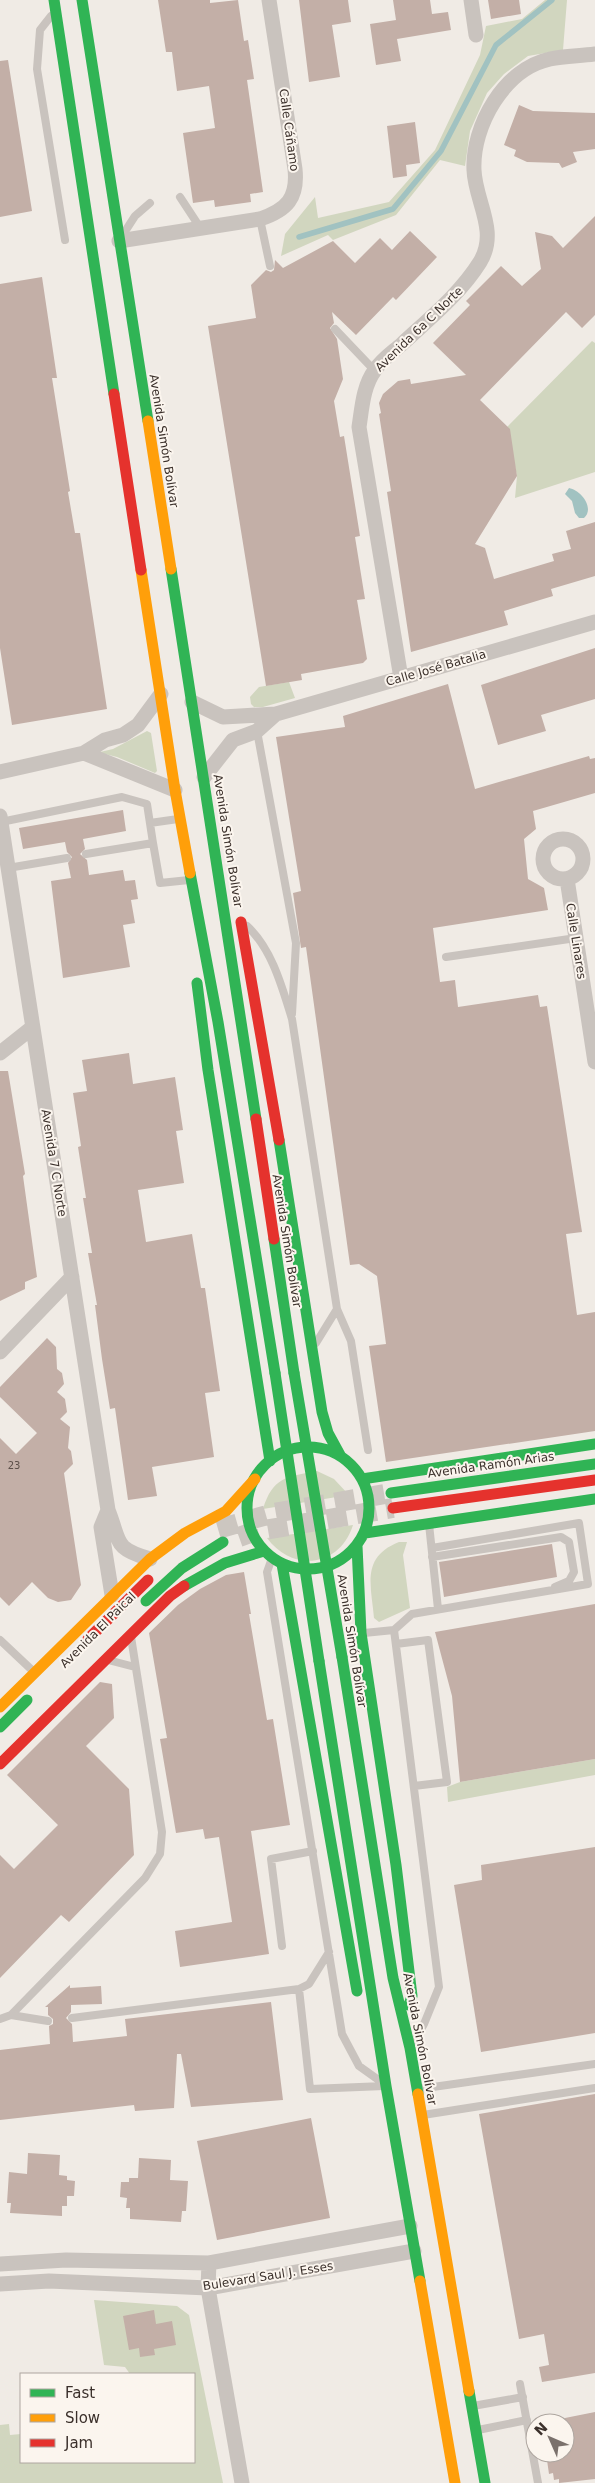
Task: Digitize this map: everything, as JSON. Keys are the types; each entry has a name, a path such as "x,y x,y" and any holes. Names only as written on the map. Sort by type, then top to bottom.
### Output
{"main road":[{"name":"Avenida Simón Bolívar","path":"82,0 204,777 294,1373 342,1657 393,1978 410,2048 485,2483"},
{"path":"55,5 162,692 175,790 190,880 218,1022 275,1373 379,2043 454,2483"},
{"path":"214,842 230,872"},
{"path":"192,951 195,904"},
{"path":"240,916 295,1231 322,1412 328,1433 340,1455"},
{"path":"195,969 270,1461"},
{"path":"256,1379 278,1394 287,1394 298,1392 308,1384 316,1372"},
{"path":"362,1479 595,1444"},
{"path":"0,1707 150,1558 185,1533 226,1511 270,1461 286,1452 304,1447 322,1449 340,1455 353,1465 362,1479 369,1496 370,1514 365,1533 349,1555 328,1567 304,1570 272,1557 237,1557 200,1572 170,1596 0,1764"},
{"name":"Avenida Ramón Arias","path":"391,1493 595,1464"},
{"path":"255,1478 248,1499 249,1521 252,1532 272,1557 302,1665 341,1918 360,2003 379,2043"},
{"path":"393,1508 595,1480"},
{"path":"365,1533 595,1499"},
{"name":"Avenida El Paical","path":"139,1608 170,1577 190,1562 224,1542"},
{"path":"357,1546 363,1652 396,1865 412,1996 405,2024"},
{"name":"Avenida El Paical","path":"80,1648 153,1575"},
{"path":"302,1665 314,1649 325,1642 342,1640 352,1643 363,1652"},
{"path":"7,1740 56,1692"},
{"path":"0,1727 33,1694"}],"street":[{"name":"Calle Cáñamo","path":"119,241 260,219 275,214 287,205 297,187 269,0"},
{"path":"471,0 476,35"},
{"name":"Avenida 6a C Norte","path":"401,678 359,428 364,392 374,370 463,286 481,260 487,242 486,218 474,171 477,138 488,111 508,85 528,68 549,59 595,54"},
{"name":"Calle José Batalia","path":"192,702 223,717 276,714 595,622"},
{"path":"0,772 84,753 105,740 123,735 138,725 149,713 162,692"},
{"name":"Calle José Batalia","path":"204,777 233,740 257,731 276,714"},
{"path":"84,753 175,790"},
{"name":"Avenida 7 C Norte","path":"0,819 108,1510 119,1544 128,1552 150,1558"},
{"name":"Calle Linares","path":"566,879 595,1062"},
{"path":"0,1053 33,1027"},
{"path":"0,1352 72,1277"},
{"name":"Avenida 7 C Norte","path":"108,1510 101,1527 112,1595"},
{"name":"Bulevard Saul J. Esses","path":"0,2264 66,2260 209,2262 410,2226"},
{"name":"Bulevard Saul J. Esses","path":"0,2284 49,2281 208,2288 414,2251"},
{"path":"209,2262 208,2288 242,2483"}],"lane":[{"path":"55,5 40,30 37,69 65,240"},
{"path":"180,197 202,229"},
{"path":"119,241 136,216 150,203"},
{"path":"260,219 270,266"},
{"path":"335,329 374,370"},
{"path":"257,731 296,943 292,1019"},
{"path":"0,819 122,797 147,804 160,883 190,880"},
{"path":"150,823 180,818"},
{"path":"86,854 153,843"},
{"path":"8,868 67,858"},
{"path":"240,916 258,935 279,978 292,1019 337,1309 351,1341 368,1450"},
{"path":"446,957 576,938"},
{"path":"313,1350 337,1309"},
{"path":"361,1633 394,1630 412,1614 588,1584 579,1523 432,1548"},
{"path":"429,1524 438,1610"},
{"path":"432,1557 561,1537 569,1542 574,1572 569,1582 547,1592"},
{"path":"272,1557 267,1572 342,2034 359,2066 386,2086"},
{"path":"394,1630 439,1987 424,2024 410,2048"},
{"path":"11,2015 145,1878 160,1854 162,1832 131,1634"},
{"path":"0,1640 35,1674"},
{"path":"396,1644 428,1640 447,1782 414,1786"},
{"path":"105,1659 135,1667"},
{"path":"282,1946 271,1859 313,1851"},
{"path":"72,2018 300,1989 309,1984 329,1952"},
{"path":"300,1989 310,2089 386,2086"},
{"path":"0,2018 11,2015 48,2021"},
{"path":"417,2090 595,2064"},
{"path":"421,2116 595,2088"},
{"path":"520,2384 526,2413"},
{"path":"472,2406 523,2397"},
{"path":"476,2430 525,2420"},
{"path":"535,2463 538,2483"}],"green space":[{"path":"545,0 567,0 563,50 528,56 504,74 487,93 470,131 465,166 440,160 396,215 333,240 328,235 281,256 285,234 315,197 318,218 389,202 435,150 480,55 486,26 522,19"},
{"path":"592,341 595,343 595,472 515,498 517,476 507,427"},
{"path":"289,682 295,698 263,707 254,707 251,704 250,697 259,687"},
{"path":"147,731 151,733 157,771 155,773 100,752 113,749"},
{"path":"317,1471 334,1479 349,1495 263,1509 271,1490 276,1484 289,1477"},
{"path":"353,1525 347,1539 338,1550 327,1557 315,1560 302,1560 290,1557 267,1538"},
{"path":"399,1542 407,1542 403,1555 410,1608 379,1622 374,1618 371,1573 379,1556 387,1548"},
{"path":"595,1759 595,1775 448,1802 447,1787 460,1782"},
{"path":"94,2300 177,2306 189,2315 223,2483 0,2483 0,2425 9,2424 10,2435 20,2434 20,2463 195,2463 195,2373 129,2373 125,2367 104,2365"}],"water":[{"path":"569,488 578,492 585,500 588,509 584,518 579,518 575,513 572,501 565,494"}],"building":[{"path":"158,0 210,0 210,3 238,0 244,41 248,40 254,79 247,80 263,192 250,194 251,202 215,207 214,200 193,203 183,133 215,128 209,86 177,91 172,52 166,52"},
{"path":"299,0 348,0 351,22 332,25 340,77 309,82"},
{"path":"393,0 430,0 432,14 448,12 451,30 397,39 401,61 376,65 370,24 396,20"},
{"path":"488,0 519,0 521,14 491,19"},
{"path":"8,60 32,211 0,217 0,61"},
{"path":"519,105 533,111 595,113 595,149 573,152 577,162 562,168 559,163 527,162 514,156 516,150 504,145"},
{"path":"415,122 420,163 406,165 407,176 393,178 387,126"},
{"path":"595,216 595,315 582,328 566,312 480,400 510,429 517,476 475,544 485,548 494,579 554,561 552,554 571,549 566,531 595,522 595,576 551,589 553,596 504,611 508,625 411,652 387,492 391,491 379,403 383,394 398,381 410,379 411,384 466,375 433,343 470,305 466,301 501,266 522,286 541,269 535,232 552,236 563,248"},
{"path":"410,231 437,257 396,300 393,297 356,335 332,312 334,323 330,328 337,339 343,379 334,401 340,437 344,436 360,536 355,537 365,599 357,600 367,659 363,663 301,674 302,680 266,686 208,326 256,318 251,285 266,270 271,272 274,270 275,260 283,268 333,241 355,263 380,238 392,250"},
{"path":"42,277 57,378 52,378 70,491 68,492 75,533 80,533 107,709 12,725 0,648 0,284"},
{"path":"595,648 595,699 541,715 546,731 498,745 481,685"},
{"path":"448,684 475,789 589,756 590,759 595,758 595,793 533,811 536,829 524,839 528,879 544,888 548,910 433,928 440,982 455,980 458,1007 538,995 540,1007 547,1006 582,1232 566,1234 577,1315 595,1312 595,1431 386,1462 369,1346 386,1344 377,1276 359,1264 350,1265 306,947 301,948 293,893 301,891 276,737 345,727 343,716"},
{"path":"123,810 126,831 83,839 85,849 80,854 87,860 89,875 123,870 125,881 135,880 138,899 131,900 135,923 123,925 130,967 63,978 51,881 71,878 68,863 72,857 67,852 65,842 23,849 19,828"},
{"path":"129,1053 133,1084 175,1077 183,1130 176,1131 184,1183 138,1190 146,1242 192,1234 201,1288 205,1288 220,1391 205,1393 214,1457 152,1467 157,1496 128,1500 115,1408 110,1409 102,1359 95,1305 97,1305 88,1253 92,1253 83,1198 86,1198 78,1147 81,1146 73,1093 87,1091 82,1060"},
{"path":"0,1071 8,1071 25,1174 23,1176 37,1277 25,1282 25,1289 0,1301"},
{"path":"47,1338 56,1347 57,1369 62,1373 64,1384 57,1392 65,1399 67,1412 60,1419 70,1427 68,1448 71,1451 73,1464 64,1473 81,1585 71,1600 58,1602 48,1598 32,1582 9,1606 0,1597 0,1438 16,1454 37,1433 0,1397 0,1387"},
{"path":"552,1544 557,1577 444,1597 439,1562"},
{"path":"244,1572 251,1614 249,1614 267,1720 273,1719 290,1825 251,1831 269,1954 180,1967 175,1931 232,1922 219,1837 205,1839 203,1829 176,1833 160,1739 167,1738 149,1633 178,1605 200,1589 226,1575"},
{"path":"595,1604 595,1759 460,1782 452,1696 435,1632"},
{"path":"100,1682 112,1684 114,1718 86,1746 129,1789 134,1855 69,1922 61,1915 0,1978 0,1855 14,1869 58,1825 7,1775"},
{"path":"595,1847 595,2033 481,2052 454,1885 482,1880 481,1865"},
{"path":"70,1985 70,1988 101,1986 102,2004 71,2005 71,2012 66,2018 72,2024 73,2042 127,2036 125,2019 271,2002 283,2100 191,2107 181,2054 177,2054 174,2108 135,2111 134,2105 0,2120 0,2050 50,2044 49,2026 53,2024 53,2019 48,2015 48,2007 45,2007"},
{"path":"595,2094 595,2373 542,2382 539,2367 549,2365 544,2334 519,2339 479,2114"},
{"path":"311,2118 330,2218 217,2240 197,2141"},
{"path":"28,2153 60,2155 59,2175 67,2176 67,2180 75,2181 74,2196 67,2196 67,2206 62,2206 62,2216 10,2213 11,2203 7,2203 9,2172 27,2174"},
{"path":"139,2158 171,2160 170,2180 188,2181 186,2211 182,2211 181,2222 130,2219 130,2208 126,2208 127,2198 120,2197 121,2182 129,2182 129,2178 138,2178"},
{"path":"154,2310 156,2324 172,2321 176,2345 154,2349 155,2355 140,2357 139,2348 129,2350 123,2316"},
{"path":"595,2412 595,2479 559,2483 559,2479 554,2480 553,2473 549,2474 547,2463 575,2463 575,2416"}],"waterway":[{"path":"299,237 393,209 441,151 496,45 552,0"}],"tunnel":[{"path":"218,1529 274,1513 391,1493"},
{"path":"239,1537 253,1532 393,1508"}],"traffic: fast":[{"path":"54,0 114,394"},
{"path":"82,0 148,421"},
{"path":"171,569 256,1119"},
{"path":"190,873 218,1022 275,1373"},
{"path":"197,983 208,1070 270,1461"},
{"path":"279,1140 322,1412 328,1433 340,1455"},
{"path":"274,1239 294,1373"},
{"path":"275,1373 319,1661"},
{"path":"294,1373 342,1657"},
{"path":"362,1479 595,1444"},
{"path":"308,1447 320,1448 331,1452 342,1457 351,1465 359,1474 364,1485 368,1496 369,1508 368,1520 364,1531 359,1542 351,1551 342,1559 331,1564 320,1568 308,1569 296,1568 285,1564 274,1559 265,1551 257,1542 252,1531 248,1520 247,1508 248,1496 252,1485 257,1474 265,1465 274,1457 285,1452 296,1448 308,1447"},
{"path":"391,1493 595,1464"},
{"path":"365,1533 595,1499"},
{"path":"146,1601 182,1568 223,1542"},
{"path":"357,1546 361,1633 396,1865 412,1996 409,2005"},
{"path":"184,1586 225,1563 264,1551"},
{"path":"282,1564 357,1991"},
{"path":"342,1657 393,1978 410,2048 418,2094"},
{"path":"319,1661 386,2086 420,2281"},
{"path":"0,1727 27,1700"},
{"path":"469,2391 485,2483"}],"traffic: slow":[{"path":"148,421 171,569"},
{"path":"141,570 175,790 190,873"},
{"path":"0,1707 150,1559 185,1533 226,1511 255,1479"},
{"path":"418,2094 469,2391"},
{"path":"420,2281 455,2483"}],"traffic: jam":[{"path":"114,394 141,570"},
{"path":"241,922 279,1140"},
{"path":"256,1119 274,1239"},
{"path":"393,1508 595,1480"},
{"path":"88,1639 148,1580"},
{"path":"0,1764 170,1596 184,1586"}]}
